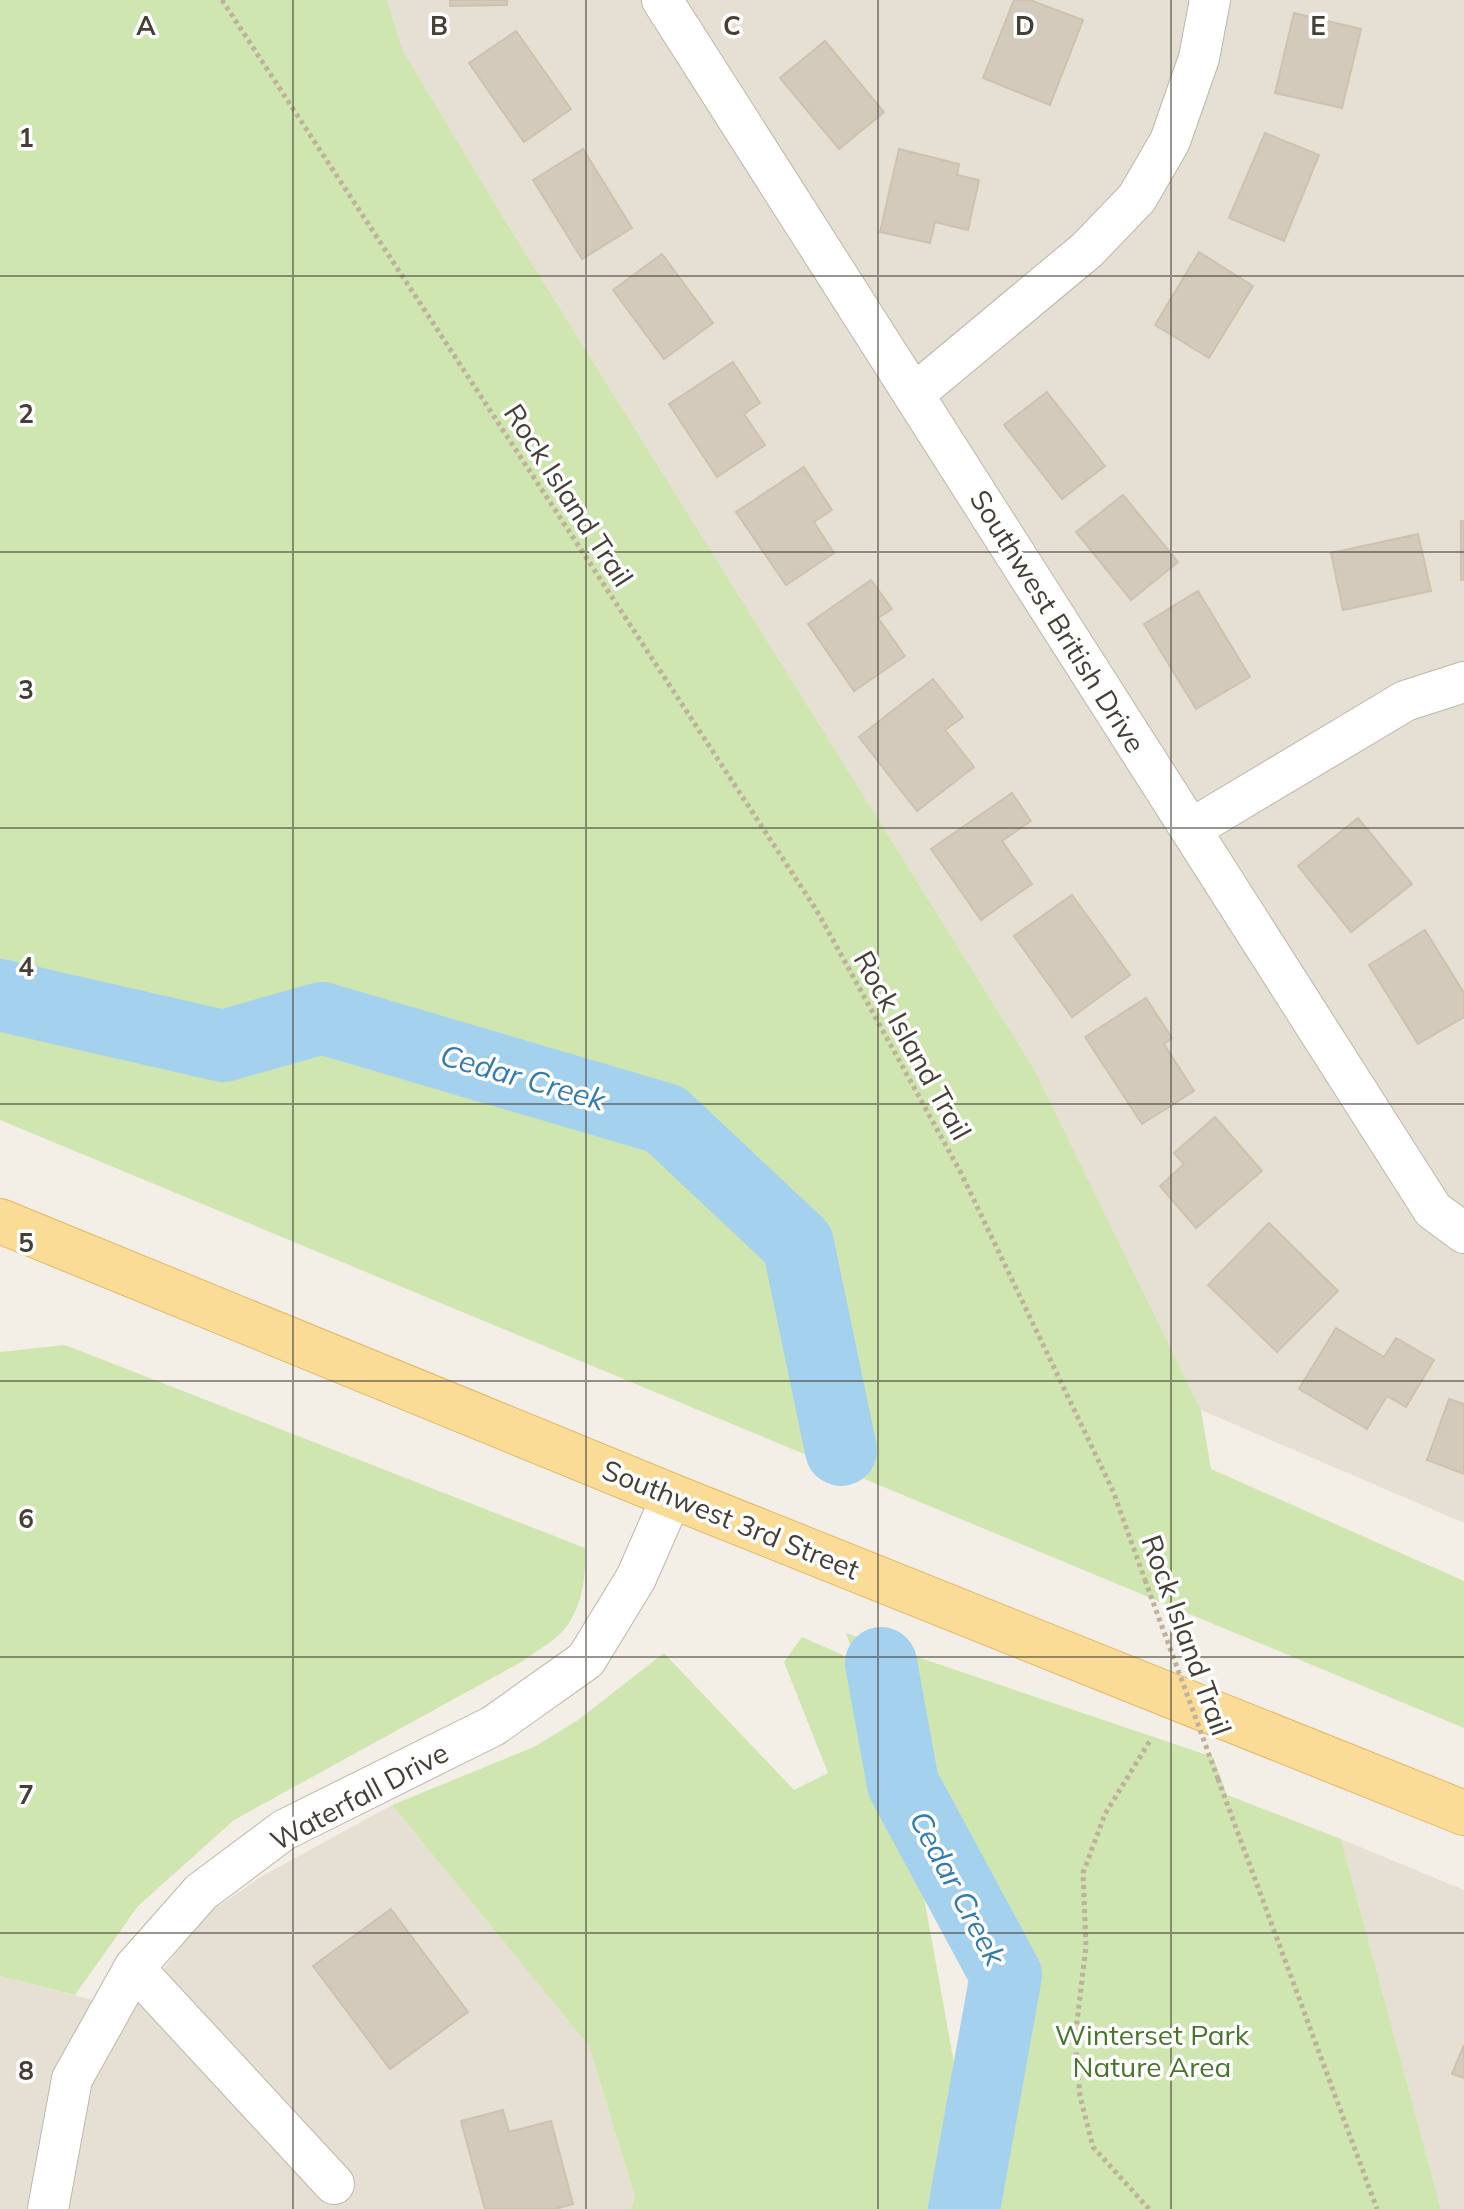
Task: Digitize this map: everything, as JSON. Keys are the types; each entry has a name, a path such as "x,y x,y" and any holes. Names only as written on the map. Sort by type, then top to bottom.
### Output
{"main road":[{"name":"Southwest 3rd Street","path":"0,1221 672,1496 1464,1813"}],"street":[{"name":"Southwest British Drive","path":"662,0 1433,1210 1464,1233"},
{"path":"914,394 1087,250 1137,198 1170,141 1199,58 1210,0"},
{"path":"1191,829 1405,701 1464,682"},
{"name":"Waterfall Drive","path":"48,2209 72,2079 134,1968 201,1892 284,1830 493,1726 586,1660 636,1578 672,1496"},
{"path":"134,1968 334,2184"}],"path":[{"name":"Rock Island Trail","path":"222,0 817,911 961,1173 1113,1491 1377,2209"},
{"path":"1149,2209 1093,2147 1080,2096 1075,2039 1086,1946 1083,1873 1105,1814 1151,1739"}],"shaded area":[{"path":"387,0 1464,0 1464,1523 1201,1410 1034,1069 501,214 403,51"},
{"path":"392,1805 589,2046 635,2197 631,2209 0,2209 0,1976 131,2010 207,1914 262,1876"},
{"path":"1341,1839 1464,1890 1464,2209 1441,2209"}],"green space":[{"path":"0,0 387,0 403,51 501,214 1034,1069 1201,1410 1211,1469 1464,1581 1464,1728 0,1120"},
{"path":"65,1345 585,1548 584,1581 579,1602 570,1622 559,1635 523,1661 234,1820 138,1906 75,1995 0,1976 0,1352"},
{"name":"Winterset Park Nature Area","path":"846,1633 1213,1757 1227,1795 1341,1839 1441,2209 964,2209 1006,1975 904,1787 954,2063 942,2209 631,2209 635,2197 589,2046 392,1805 534,1747 578,1720 664,1653 794,1790 828,1773 784,1662 802,1637 856,1661"}],"building":[{"path":"450,0 507,0 507,5 450,6"},
{"path":"1014,0 1030,0 1083,20 1050,105 983,78"},
{"path":"1294,13 1361,29 1342,108 1275,93"},
{"path":"516,31 571,109 524,142 469,63"},
{"path":"825,41 884,112 839,149 780,78"},
{"path":"1265,133 1319,155 1284,241 1229,218"},
{"path":"583,149 632,228 582,259 533,180"},
{"path":"899,149 959,164 957,175 979,180 968,230 935,222 930,243 880,232"},
{"path":"1199,252 1253,286 1209,358 1155,325"},
{"path":"662,254 713,323 664,359 613,290"},
{"path":"733,362 760,403 744,414 765,445 717,477 669,404"},
{"path":"1047,392 1105,466 1062,499 1004,425"},
{"path":"804,467 832,510 814,522 834,553 786,585 736,512"},
{"path":"1123,495 1178,562 1131,600 1076,532"},
{"path":"1461,521 1464,521 1464,580 1461,580"},
{"path":"1418,534 1431,591 1343,610 1331,553"},
{"path":"871,580 892,609 878,618 905,656 854,691 808,624"},
{"path":"1198,591 1250,677 1196,709 1144,624"},
{"path":"933,679 963,717 945,730 974,767 917,811 859,737"},
{"path":"1012,793 1031,821 1002,841 1032,884 981,920 931,849"},
{"path":"1358,818 1412,884 1351,932 1298,866"},
{"path":"1072,895 1130,975 1072,1017 1014,936"},
{"path":"1425,930 1464,993 1464,1017 1418,1044 1369,965"},
{"path":"1146,998 1172,1038 1164,1044 1194,1091 1142,1124 1085,1037"},
{"path":"1215,1117 1262,1171 1196,1228 1160,1186 1184,1164 1174,1153"},
{"path":"1269,1223 1338,1291 1277,1352 1208,1285"},
{"path":"1336,1328 1384,1357 1396,1338 1434,1360 1406,1407 1387,1396 1367,1429 1299,1389"},
{"path":"1449,1399 1464,1404 1464,1474 1427,1460"},
{"path":"391,1909 468,2012 390,2069 313,1966"},
{"path":"1464,2045 1464,2078 1452,2074"},
{"path":"503,2110 509,2132 551,2121 573,2204 555,2209 485,2209 461,2121"}],"waterway":[{"name":"Cedar Creek","path":"0,995 223,1046 322,1018 665,1119 798,1244 841,1450"},
{"name":"Cedar Creek","path":"881,1663 903,1784 1006,1975 964,2209"}]}
